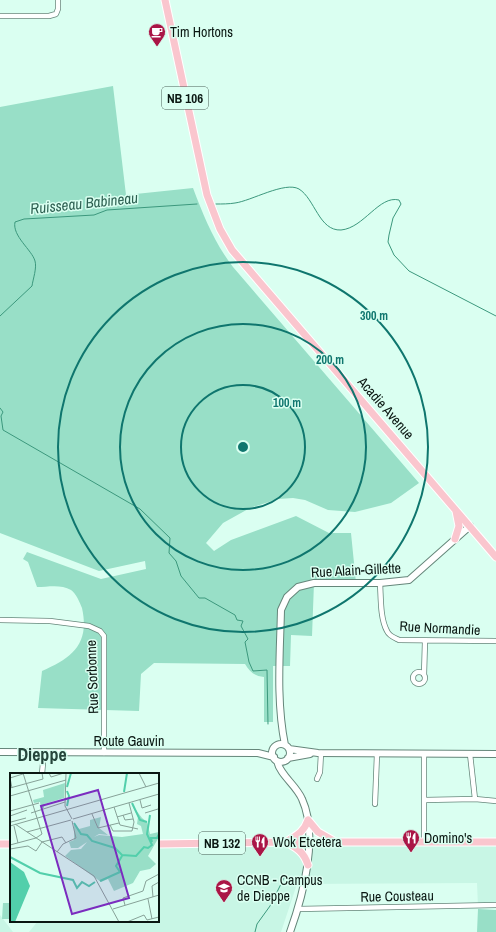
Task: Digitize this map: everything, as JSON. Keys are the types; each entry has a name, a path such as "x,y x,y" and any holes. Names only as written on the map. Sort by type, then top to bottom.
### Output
{"main road":[{"name":"Acadie Avenue","path":"165,0 207,195 220,229 232,250 496,557"},
{"path":"455,509 458,526 455,539"},
{"path":"308,865 302,851 286,842 301,833 308,820 318,832 326,838 338,842"},
{"name":"NB 132","path":"159,844 286,842 496,842"}],"street":[{"path":"0,16 49,16 56,14 58,9 58,0"},
{"name":"Rue Alain-Gillette","path":"284,774 287,759 287,747 281,727 281,610 287,597 298,587 314,583 380,583 409,580 470,526"},
{"name":"Rue Normandie","path":"380,583 387,632 392,637 400,640 496,641"},
{"name":"Rue Sorbonne","path":"0,620 50,621 89,626 100,631 104,636 104,753"},
{"path":"424,675 426,641"},
{"name":"Rue Alain-Gillette","path":"276,759 275,747 281,727"},
{"name":"Route Gauvin","path":"258,753 275,747 287,747"},
{"path":"287,747 320,753 496,754"},
{"name":"Route Gauvin","path":"0,752 258,753 276,759"},
{"path":"42,773 44,752"},
{"path":"290,932 306,880 308,865 308,820 302,798 280,769 276,759 287,759 320,753"},
{"path":"317,779 320,772 320,753"},
{"path":"375,804 377,754"},
{"path":"424,754 424,842"},
{"path":"470,754 476,799"},
{"path":"424,800 476,799 496,801"},
{"name":"Rue Cousteau","path":"298,909 496,905"}],"shaded area":[{"path":"113,86 126,195 193,188 210,229 226,258 419,483 391,503 355,512 328,510 305,500 293,498 278,499 250,508 223,523 206,543 214,551 231,540 296,516 329,533 351,533 356,583 314,583 312,636 291,635 290,666 273,666 273,722 264,722 264,677 253,673 245,664 154,663 141,674 139,711 38,708 42,671 62,661 76,648 81,640 84,621 82,608 73,591 59,586 37,587 28,562 23,559 27,552 101,579 146,569 145,561 99,571 0,533 0,107"},
{"path":"496,842 496,907 478,907 477,883 297,884 281,932 29,932 37,922 159,922 159,845"},
{"path":"3,903 10,903 10,919 2,919"},
{"path":"478,909 496,910 496,932 477,932"},
{"path":"0,915 13,932 0,932"}],"waterway":[{"name":"Ruisseau Babineau","path":"216,204 235,203 277,189 293,187 299,189 304,194 327,225 334,229 341,230 357,224 385,202 399,200 401,204 393,218 388,242 394,255 409,271 496,316"},
{"name":"Ruisseau Babineau","path":"0,316 32,286 35,270 35,261 19,238 16,232 15,222 24,219 94,215 107,210 197,204"},
{"path":"0,408 3,412 1,416 3,430 140,509 170,538 169,553 176,561 181,576 199,598 205,598 235,615 237,620 243,621 241,626 248,639 245,642 249,662 253,671 267,670 268,724"},
{"path":"255,932 257,924 270,906 285,876"}],"place":[{"name":"Tim Hortons","path":"157,47"},
{"name":"Domino's","path":"411,853"},
{"name":"Wok Etcetera","path":"260,857"},
{"name":"CCNB - Campus de Dieppe","path":"224,903"}],"district":[{"name":"Dieppe","path":"42,754"}]}
